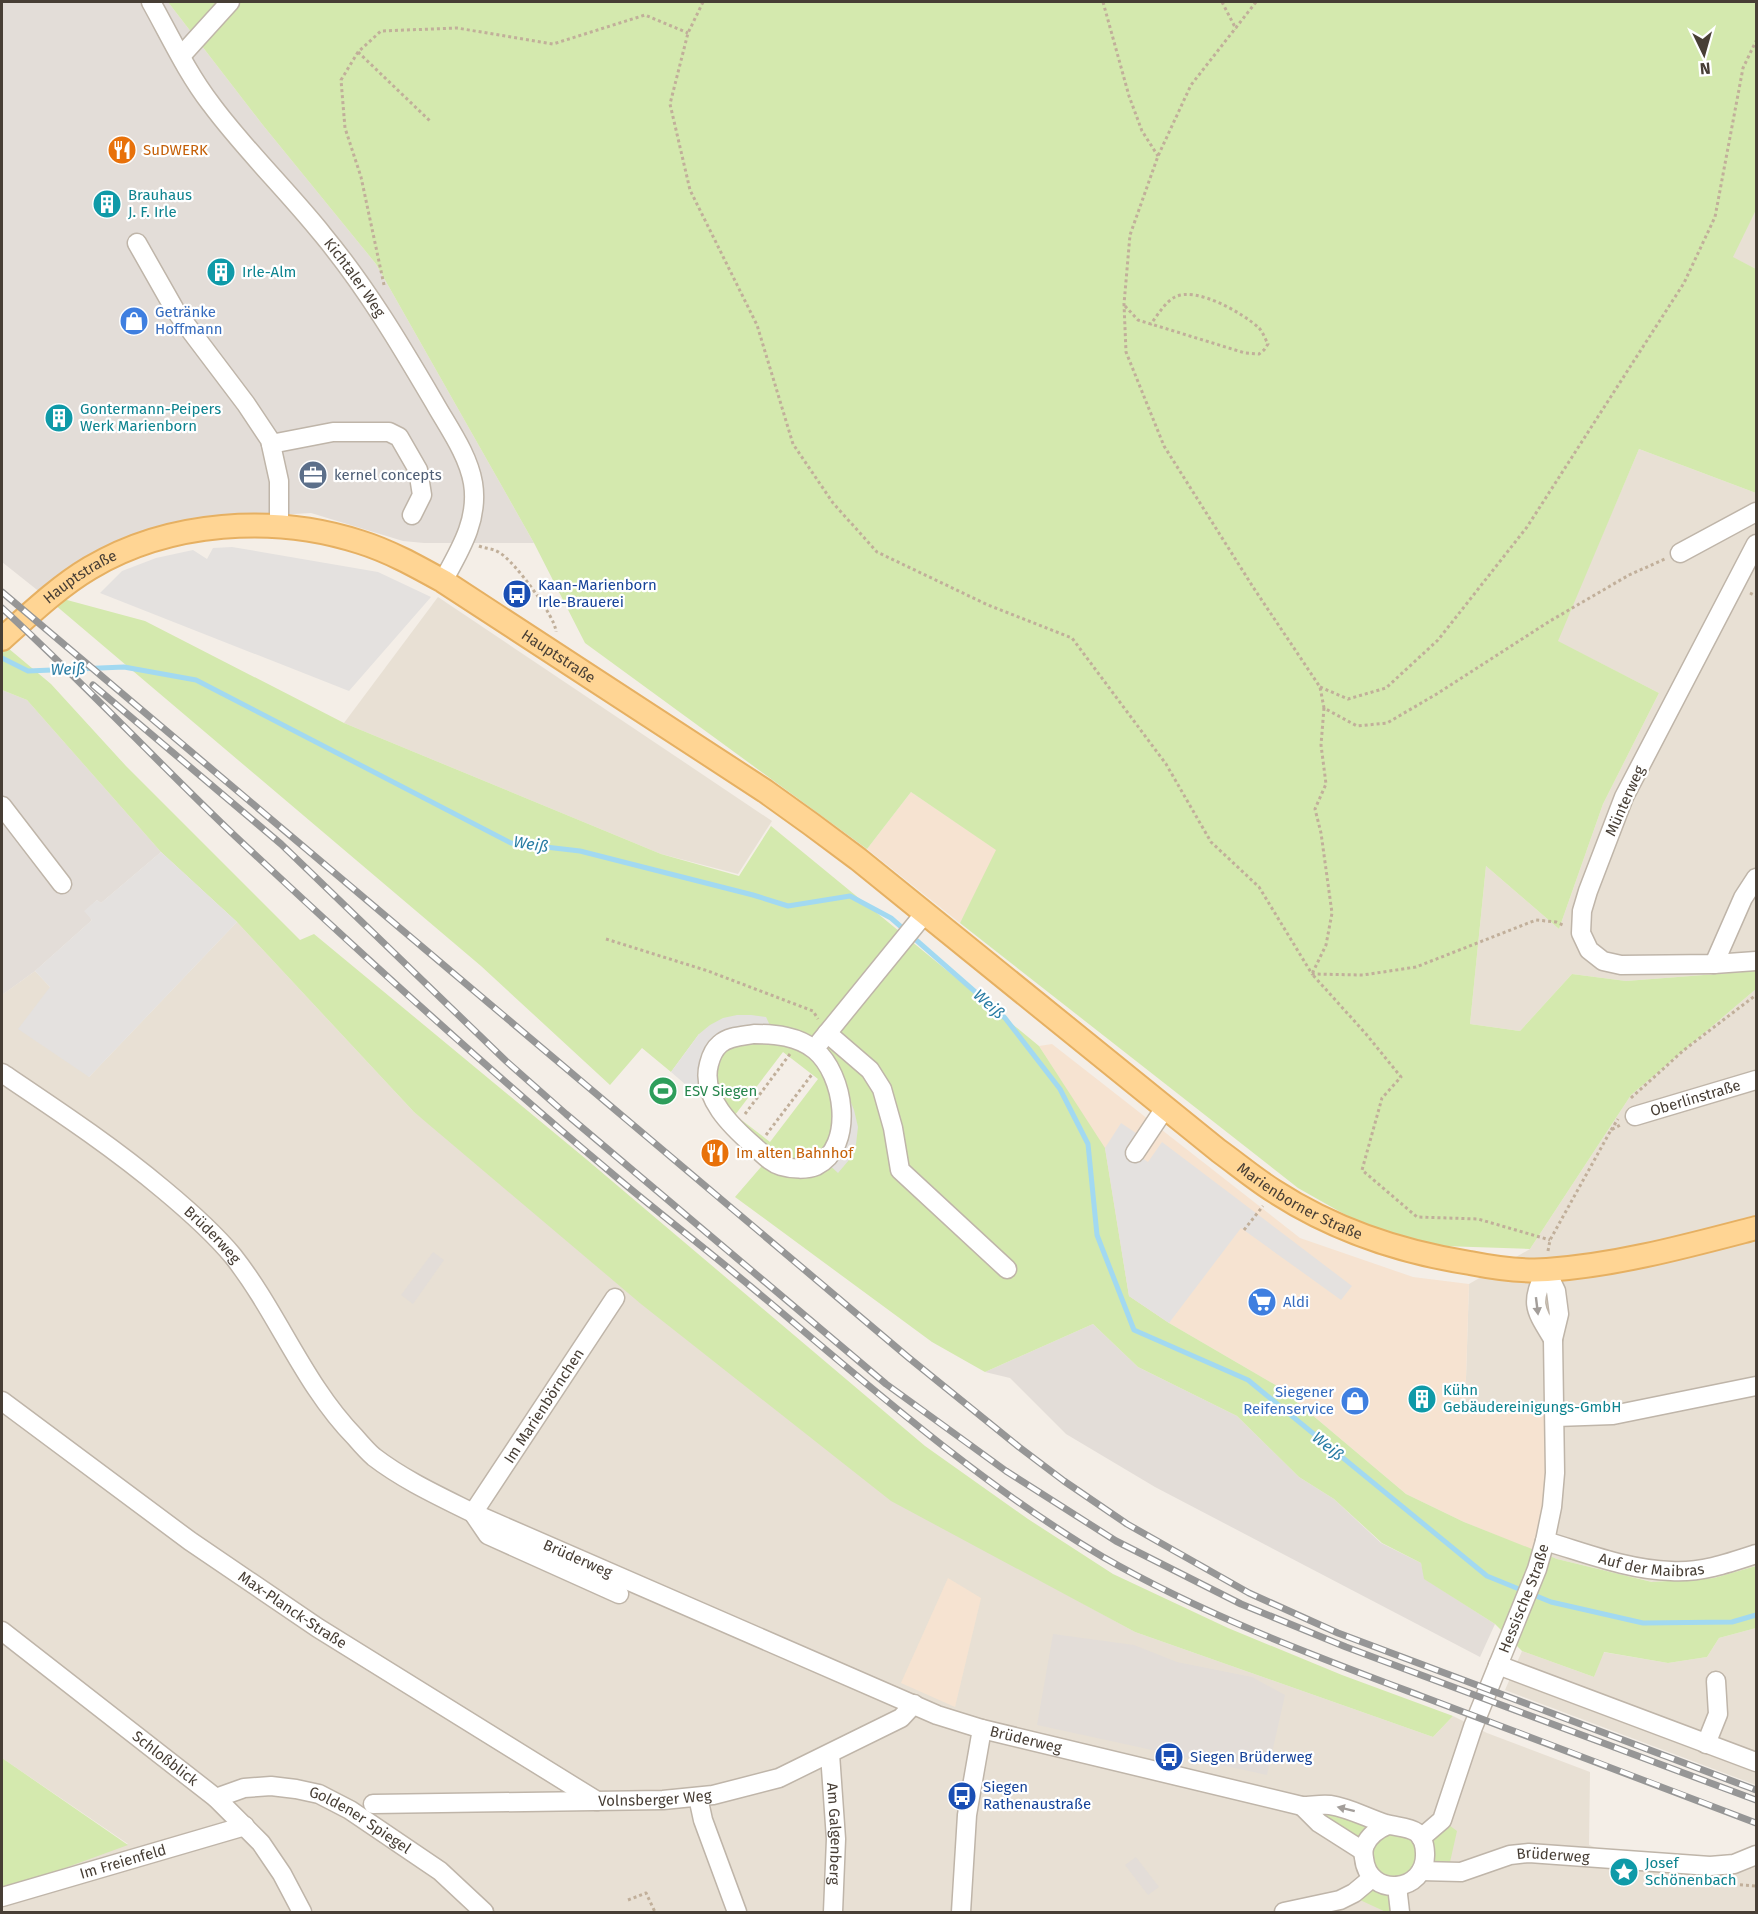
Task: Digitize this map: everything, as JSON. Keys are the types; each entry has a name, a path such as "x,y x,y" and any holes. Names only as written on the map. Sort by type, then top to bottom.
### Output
{"main road":[{"name":"Hauptstraße","path":"2,639 52,594 91,567 129,549 169,536 226,526 279,526 360,542 407,561 443,581 765,791 839,844 920,920"},
{"name":"Marienborner Straße","path":"920,920 1274,1191 1329,1222 1358,1235 1411,1252 1511,1270 1546,1270 1657,1253 1756,1228"}],"street":[{"name":"Kichtaler Weg","path":"151,2 195,82 212,105 323,234 360,282 464,456 473,482 475,500 473,516 466,540 443,581"},
{"path":"181,56 230,2"},
{"path":"137,243 175,310 246,404 271,444 279,481 279,526"},
{"path":"271,444 333,432 389,432 399,436 418,470 422,495 412,515"},
{"path":"1680,553 1756,512"},
{"name":"Münterweg","path":"1581,933 1582,911 1588,891 1624,797 1756,544"},
{"path":"2,806 62,884"},
{"path":"1714,964 1743,898 1756,878"},
{"path":"814,1049 920,920"},
{"path":"1581,933 1589,950 1603,961 1621,965 1756,961"},
{"path":"827,1032 870,1070 882,1089 893,1128 900,1170 1007,1269"},
{"path":"754,1034 774,1034 801,1041 814,1049 829,1066 838,1090 842,1110 841,1130 836,1147 825,1161 811,1168 779,1166 734,1128 709,1088 708,1070 712,1054 720,1044 731,1038 754,1034"},
{"name":"Brüderweg","path":"2,1073 142,1172 194,1215 239,1265 265,1302 313,1384 340,1422 373,1456 423,1488 473,1513 937,1715 982,1729 1302,1806 1329,1805 1355,1811 1388,1825 1411,1828 1420,1838"},
{"name":"Oberlinstraße","path":"1628,1112 1756,1080"},
{"path":"1135,1153 1165,1108"},
{"name":"Hessische Straße","path":"1420,1838 1442,1820 1473,1727 1519,1616 1545,1541 1552,1507 1556,1417 1552,1339 1538,1314 1536,1293 1546,1270"},
{"name":"Im Marienbörnchen","path":"473,1513 615,1298"},
{"path":"1556,1417 1613,1416 1756,1386"},
{"name":"Max-Planck-Straße","path":"2,1401 190,1541 308,1621 597,1801"},
{"path":"473,1513 488,1535 619,1594"},
{"name":"Auf der Maibras","path":"1545,1541 1638,1568 1672,1572 1706,1569 1756,1554"},
{"name":"Schloßblick","path":"2,1631 216,1798 261,1844 282,1874 302,1912"},
{"path":"1498,1665 1756,1762"},
{"path":"1706,1744 1718,1714 1716,1681"},
{"name":"Volnsberger Weg","path":"374,1804 663,1800 713,1795 779,1778 901,1718 914,1704"},
{"path":"961,1912 967,1815 982,1729"},
{"name":"Am Galgenberg","path":"830,1754 836,1839 832,1912"},
{"name":"Goldener Spiegel","path":"216,1798 244,1788 271,1786 319,1794 350,1810 440,1871 484,1912"},
{"path":"698,1797 703,1820 737,1912"},
{"name":"Brüderweg","path":"1302,1806 1319,1822 1363,1851"},
{"path":"1388,1825 1372,1834 1363,1851 1365,1867 1372,1878 1384,1885 1397,1886 1414,1879 1421,1871 1425,1861 1425,1850 1420,1838"},
{"name":"Im Freienfeld","path":"2,1897 244,1826"},
{"name":"Brüderweg","path":"1421,1871 1461,1872 1510,1855 1529,1853 1710,1866 1734,1864 1756,1854"},
{"path":"1284,1912 1340,1900 1354,1893 1372,1878"},
{"path":"1397,1886 1400,1912"}],"path":[{"path":"703,2 688,33 670,104 690,190 757,325 793,444 833,503 877,552 988,605 1072,638 1166,764 1211,842 1259,887 1312,974 1401,1077 1382,1098 1362,1170 1417,1217 1478,1219 1550,1240"},
{"path":"1103,2 1129,96 1142,131 1158,156"},
{"path":"1222,2 1236,29"},
{"path":"1256,2 1191,85 1158,156 1130,235 1124,304 1126,352 1164,446 1252,587 1320,687 1324,708 1321,745 1326,784 1315,809 1321,832 1332,914 1326,945 1312,974"},
{"path":"384,288 361,177 345,128 341,80 358,52 381,31 457,28 554,44 645,15 688,33"},
{"path":"1320,687 1348,699 1386,688 1438,640 1527,527 1684,283 1715,217 1743,68 1756,41"},
{"path":"358,52 430,121"},
{"path":"1124,304 1138,320 1150,325 1199,337 1245,353 1259,354 1268,344 1260,329 1226,306 1198,295 1182,294 1172,298 1150,325"},
{"path":"466,540 483,548 491,547 508,558 547,609 556,626 555,655"},
{"path":"1324,708 1357,726 1387,723 1550,621 1629,575 1680,553"},
{"path":"1312,974 1363,975 1416,967 1536,920 1556,922 1581,933"},
{"path":"606,939 708,971 813,1011 827,1032"},
{"path":"1546,1270 1550,1240 1611,1130 1628,1112 1632,1097 1684,1050 1756,995"},
{"path":"734,1128 789,1056"},
{"path":"756,1148 813,1074"},
{"path":"1611,1130 1628,1112"},
{"path":"1244,1230 1274,1191"},
{"path":"628,1900 645,1893 655,1912"}],"shaded area":[{"path":"2,2 168,2 262,124 376,264 534,543 403,541 311,513 239,517 127,536 41,593 2,562"},
{"path":"1756,210 1756,269 1732,257"},
{"path":"1639,449 1756,493 1756,971 1626,981 1572,974 1520,1031 1470,1024 1486,866 1559,929 1603,804 1659,693 1557,641"},
{"path":"232,547 378,572 431,597 349,691 100,593 122,571 156,558 193,550 207,559 213,548"},
{"path":"438,597 772,821 738,874 661,854 344,723"},
{"path":"2,690 27,700 161,852 101,903 97,900 85,911 92,920 35,971 2,995"},
{"path":"911,792 997,850 960,923 867,849"},
{"path":"161,852 237,922 89,1077 18,1029 50,987 35,971 92,920 84,911 97,900 101,903"},
{"path":"237,922 414,1112 965,1539 1135,1632 1433,1737 1453,1716 1487,1733 1590,1772 1589,1845 1696,1884 1756,1859 1756,1912 2,1912 2,1891 128,1844 2,1758 2,995 35,971 50,987 89,1077"},
{"path":"1756,989 1756,1566 1714,1578 1653,1582 1542,1554 1465,1409 1469,1284 1530,1249 1631,1095"},
{"path":"737,1015 766,1017 774,1034 754,1034 712,1054 714,1109 671,1072 699,1034 723,1018"},
{"path":"1052,1044 1300,1238 1413,1277 1469,1284 1465,1409 1540,1407 1556,1417 1542,1554 1464,1522 1406,1494 1279,1387 1169,1323 1129,1296 1104,1148 1039,1046"},
{"path":"845,1088 858,1127 856,1144 849,1160 838,1173 825,1161"},
{"path":"1121,1123 1145,1139 1135,1153 1148,1162 1162,1142 1352,1286 1341,1300 1241,1228 1169,1323 1129,1296 1105,1148"},
{"path":"433,1252 444,1260 413,1304 401,1295"},
{"path":"1093,1324 1138,1367 1237,1416 1299,1477 1334,1499 1381,1543 1421,1563 1425,1579 1495,1624 1480,1657 1155,1487 1066,1434 1010,1378 985,1372"},
{"path":"948,1578 981,1598 955,1707 901,1683"},
{"path":"1756,1628 1756,1785 1505,1690 1522,1651 1594,1677 1603,1652 1668,1663 1707,1657 1719,1638"},
{"path":"1053,1634 1134,1645 1177,1662 1252,1677 1285,1695 1267,1775 1037,1725"},
{"path":"1136,1857 1159,1887 1148,1895 1125,1865"}],"green space":[{"path":"168,2 1756,2 1756,210 1733,257 1756,269 1756,493 1639,449 1558,641 1659,693 1603,804 1559,929 1486,866 1470,1024 1520,1031 1572,974 1626,981 1756,971 1756,989 1631,1095 1530,1249 1443,1246 1367,1227 1298,1188 960,923 996,850 911,792 867,849 585,643 534,543 376,264 262,124"},
{"path":"41,593 145,621 344,723 661,854 739,876 771,826 1039,1046 1105,1148 1129,1296 1169,1323 1279,1387 1406,1494 1464,1522 1557,1559 1652,1582 1714,1578 1756,1566 1756,1628 1719,1638 1707,1657 1668,1663 1604,1652 1594,1677 1522,1651 1495,1624 1424,1579 1421,1563 1382,1543 1334,1499 1299,1477 1237,1416 1138,1367 1093,1324 985,1372 932,1342 735,1197 768,1159 725,1116 699,1034 671,1072 642,1048 610,1085 481,966","holes":["783,1052 818,1079 770,1142 735,1115"]},
{"path":"2,643 51,684 126,766 300,940 314,934 586,1159 925,1446 1028,1519 1113,1574 1228,1628 1342,1675 1453,1716 1433,1737 1135,1632 891,1501 641,1304 414,1112 237,922 161,852 27,700 2,690"},
{"path":"2,1758 128,1845 2,1891"},
{"path":"1302,1806 1411,1828 1442,1820 1457,1831 1448,1871 1407,1883 1400,1912 1386,1912 1360,1900 1372,1878 1363,1851"}],"waterway":[{"name":"Weiß","path":"2,658 28,671 124,667 196,680 511,843 580,851 788,906 850,896 891,918 1005,1018 1060,1089 1088,1144 1097,1235 1134,1330 1248,1380 1487,1576 1551,1602 1643,1623 1732,1622 1756,1615"}],"railway":[{"path":"2,592 909,1358 1064,1481 1127,1524 1249,1593 1338,1633 1756,1790"},
{"path":"2,608 235,836 470,1051 566,1135 921,1429 1010,1496 1103,1557 1219,1616 1340,1665 1756,1823"},
{"path":"93,685 281,844 506,1061 566,1114 886,1384 1006,1471 1116,1541 1241,1604 1346,1647 1756,1800"}],"place":[{"name":"SuDWERK","path":"122,150"},
{"name":"Brauhaus J. F. Irle","path":"107,204"},
{"name":"Irle-Alm","path":"221,272"},
{"name":"Getränke Hoffmann","path":"134,321"},
{"name":"Gontermann-Peipers Werk Marienborn","path":"59,418"},
{"name":"kernel concepts","path":"313,475"},
{"name":"Kaan-Marienborn Irle-Brauerei","path":"517,594"},
{"name":"ESV Siegen","path":"663,1091"},
{"name":"Im alten Bahnhof","path":"715,1153"},
{"name":"Aldi","path":"1262,1302"},
{"name":"Kühn Gebäudereinigungs-GmbH","path":"1422,1399"},
{"name":"Siegener Reifenservice","path":"1355,1401"},
{"name":"Siegen Brüderweg","path":"1169,1757"},
{"name":"Siegen Rathenaustraße","path":"962,1796"},
{"name":"Josef Schönenbach","path":"1624,1872"}]}
